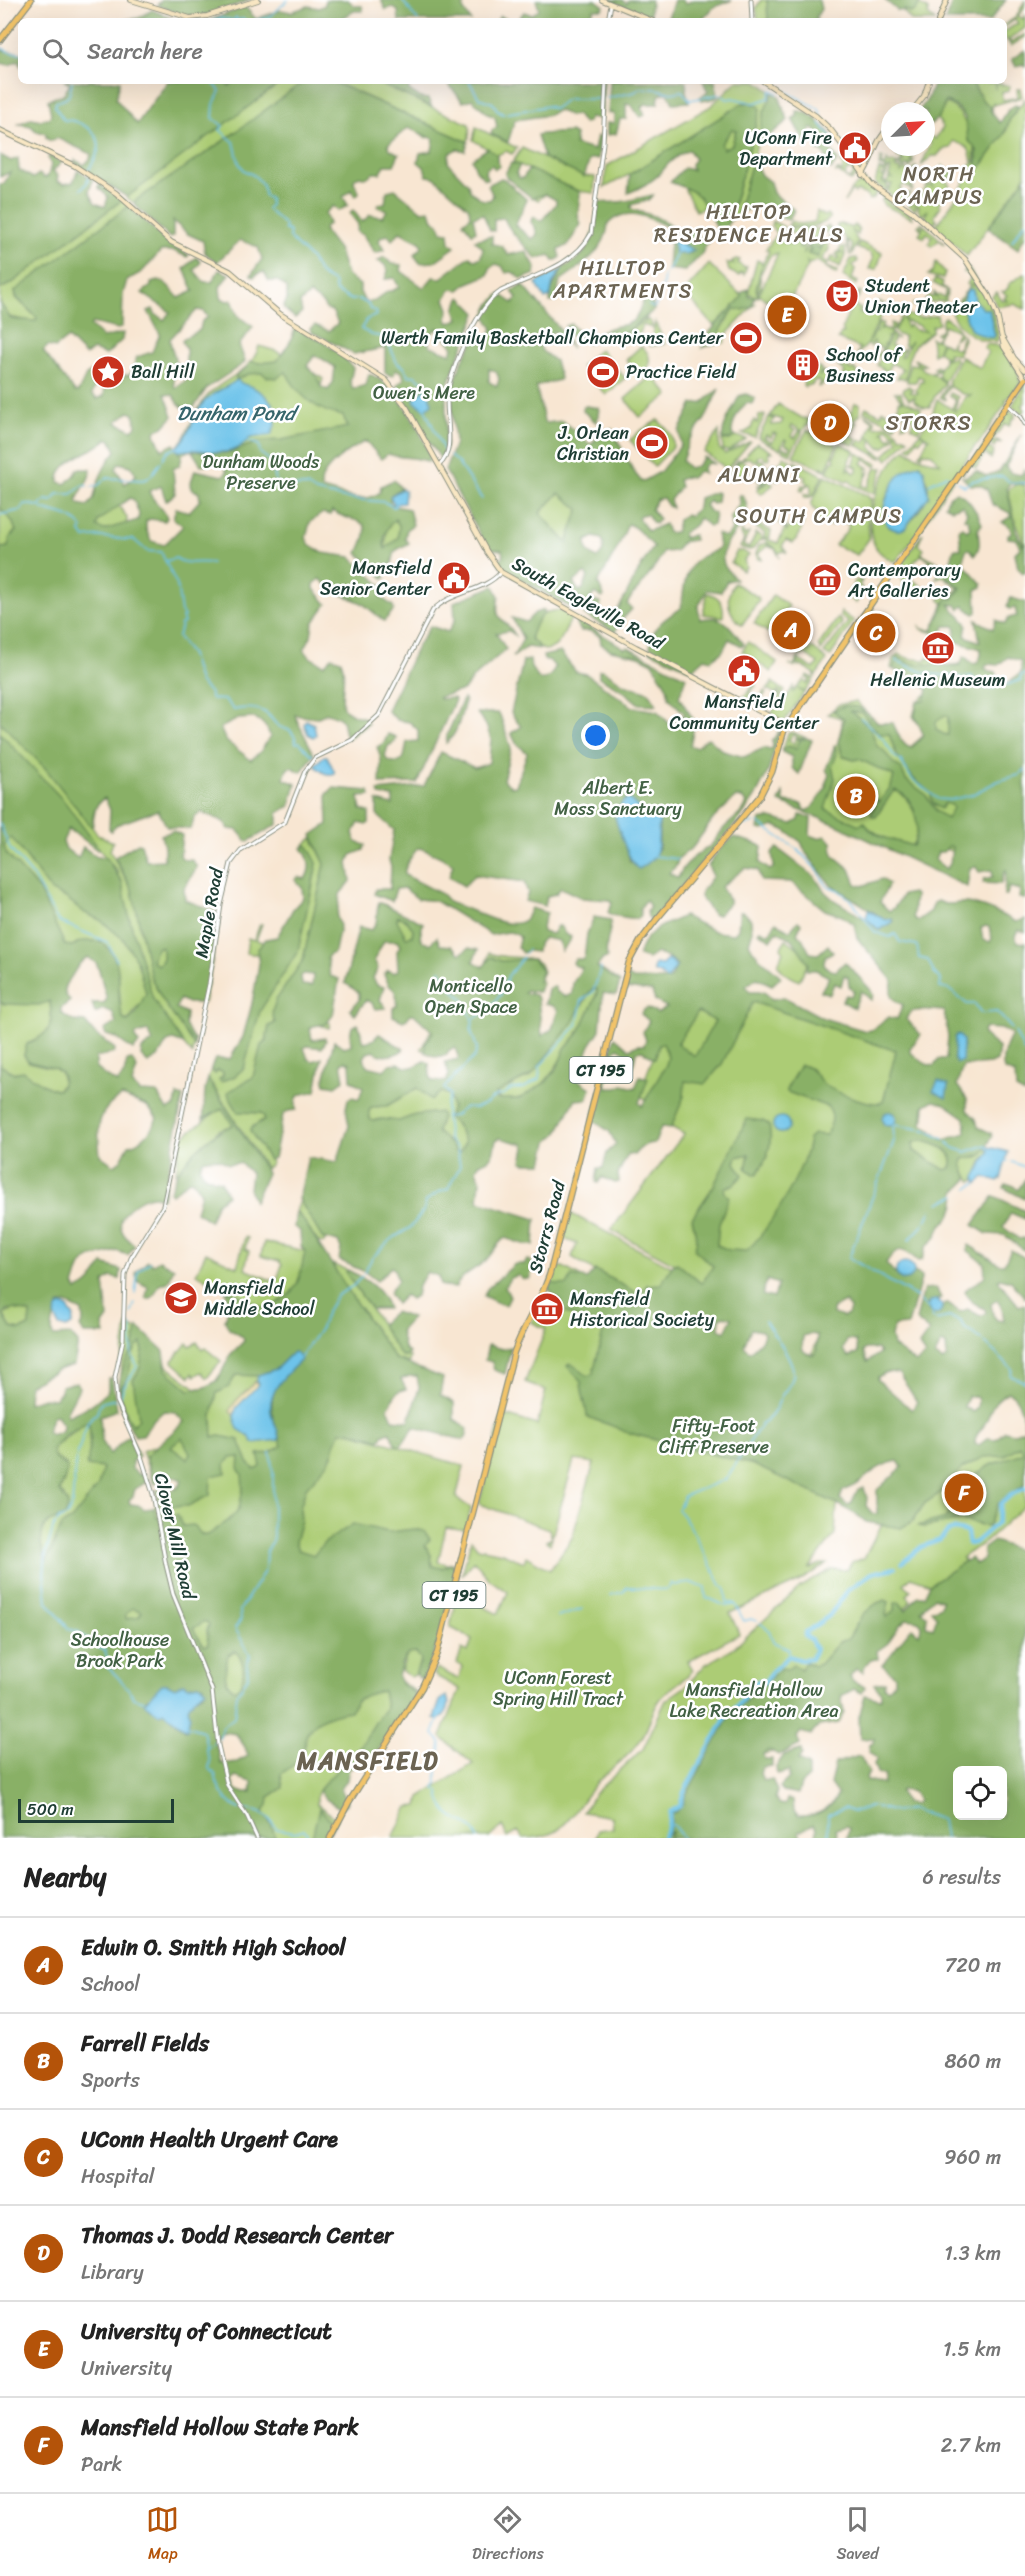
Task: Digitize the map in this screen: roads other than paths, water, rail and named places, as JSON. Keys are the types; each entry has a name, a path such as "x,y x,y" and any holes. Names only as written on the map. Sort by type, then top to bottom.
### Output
{"main road":[{"path":"0,40 31,0"},
{"path":"131,0 190,18 207,16 258,0"},
{"path":"602,0 646,18"},
{"path":"939,18 947,0"},
{"path":"767,84 821,120 837,137 871,184 913,212 965,259 989,296 1005,342 1014,358 1025,369"},
{"path":"919,102 928,84"},
{"name":"South Eagleville Road","path":"0,130 88,175 125,199 171,242 230,271 280,314 386,380 402,401 487,552 501,572 636,647 789,727"},
{"path":"864,177 876,143 881,137"},
{"path":"997,318 1004,347 1025,379"},
{"name":"Storrs Road","path":"330,1838 422,1687 442,1641 512,1360 523,1329 543,1294 550,1273 629,962 641,940 656,920 760,796 769,781 782,741 812,689 1025,379"}],"street":[{"path":"751,0 752,18"},
{"path":"609,18 611,4"},
{"path":"439,465 448,452 448,388 470,330 479,315 491,298 501,291 573,256 586,244 591,234 604,131 606,84"},
{"path":"1008,405 1025,424"},
{"name":"Maple Road","path":"116,1374 123,1340 124,1284 127,1268 165,1199 209,984 222,899 234,857 247,845 285,822 305,771 315,758 351,740 380,715 434,610 447,600 490,582 501,572"},
{"name":"Clover Mill Road","path":"116,1374 115,1388 120,1410 141,1456 153,1494 173,1594 212,1690 218,1745 227,1785 244,1811 257,1838"}],"water":[{"path":"673,240 694,250 686,254 675,253"},
{"path":"562,269 553,283 550,297 545,299 536,283"},
{"path":"968,289 973,290 975,301 983,309 989,309 995,336 993,338 971,330 963,304"},
{"name":"Dunham Pond","path":"237,380 261,392 271,402 276,421 271,435 250,438 238,448 226,452 178,451 176,448 186,435 203,403"},
{"name":"Owen's Mere","path":"427,388 432,404 425,409 414,399"},
{"path":"920,464 924,470 929,496 905,528 893,529 886,524 884,517 888,494 901,474"},
{"path":"402,489 405,490 404,503 394,504 390,496"},
{"path":"306,720 314,724 316,735 313,737 308,734 304,724"},
{"path":"327,756 335,773 326,774 314,765"},
{"path":"628,798 641,810 655,812 660,818 656,852 648,863 639,869 628,854 615,816 622,803"},
{"path":"868,910 885,920 892,919 892,922 879,930 866,918"},
{"path":"667,960 672,961 676,967 667,980 654,972 653,968 655,964 662,965"},
{"path":"958,1034 963,1040 962,1061 957,1063 954,1059 955,1037"},
{"path":"938,1081 948,1085 946,1098 933,1091"},
{"path":"886,1112 892,1112 896,1119 892,1126 886,1126 882,1122 882,1116"},
{"path":"781,1117 789,1125 781,1133 773,1125"},
{"path":"989,1147 1008,1152 1001,1179 998,1181 984,1177 977,1184 975,1177 989,1152"},
{"path":"905,1262 911,1265 914,1271 911,1277 905,1280 899,1277 896,1271 899,1265"},
{"path":"935,1300 940,1302 942,1307 940,1312 935,1314 930,1312 928,1307 930,1302"},
{"path":"61,1305 67,1307 74,1317 72,1325 66,1328 59,1326 55,1315"},
{"path":"293,1352 297,1353 301,1360 275,1389 272,1396 271,1412 279,1440 253,1443 249,1436 238,1429 234,1417 236,1408 259,1384 258,1375 276,1369"},
{"path":"183,1683 188,1686 199,1684 206,1690 194,1698 188,1708 190,1715 187,1730 164,1712 159,1714 144,1703 162,1684 175,1688"},
{"path":"446,1696 449,1706 446,1712 439,1720 434,1718 440,1701"}],"waterway":[{"path":"265,18 288,0"},
{"path":"402,0 416,18"},
{"path":"0,47 18,53"},
{"path":"71,84 69,95 56,102 55,107 64,120 83,125 97,138 98,151 88,172"},
{"path":"214,84 220,91 214,104 213,118 223,126 220,130 234,142 239,163 244,170 255,176 262,184 265,196 270,199 267,209 285,225 284,229 290,232 289,237 310,258 322,275 334,282 336,292 352,300 359,299 368,304 370,309 376,311 377,315 367,319 361,329 372,335 384,337 397,363 404,367 408,375 415,376 428,385 427,389"},
{"path":"471,84 479,98 493,103 503,114 548,106 554,109 567,99 602,99"},
{"path":"607,98 635,92 640,88 671,93 682,91 690,100 721,94"},
{"path":"723,96 727,99 733,98 754,103 769,98 771,90 778,93"},
{"path":"787,92 819,109 821,115"},
{"path":"820,123 832,138"},
{"path":"81,189 87,183 88,177"},
{"path":"1012,241 1025,222"},
{"path":"668,271 677,253"},
{"path":"655,307 663,285 664,274"},
{"path":"649,305 653,308"},
{"path":"424,407 445,453"},
{"path":"246,440 259,445 260,453 272,462 276,482 288,487 307,486 316,492 344,498 384,502 394,507 396,504"},
{"path":"163,459 167,452 178,447"},
{"path":"450,456 458,463 482,499"},
{"path":"153,473 161,462"},
{"path":"91,487 97,486 107,478 142,480 152,474"},
{"path":"929,484 947,475 954,480"},
{"path":"958,482 965,486 971,481 1002,476 1010,482 1025,483"},
{"path":"0,515 21,510 24,504 39,506 46,500 52,501 57,494 72,494 83,485 87,486"},
{"path":"39,506 72,518 82,528 81,532 85,538 99,536 133,539 147,551 161,552 177,585 181,612 184,616 182,617 184,623 181,624 178,637 191,655 199,682 209,692 212,699 225,700 234,710 244,708 260,710 267,714 276,724 290,730 296,743 299,742 313,756"},
{"path":"166,561 176,558 188,563 212,563"},
{"path":"896,660 930,674 971,676 984,688 1009,684 1020,680 1021,675 1025,674"},
{"path":"861,718 884,740 912,779 938,799 950,800 971,795 998,781 1019,775 1025,770"},
{"path":"743,822 746,825 754,823"},
{"path":"758,823 798,850 817,870 827,886 838,890 852,901 875,932 890,937 895,934 900,942 917,945 919,958 928,960 934,973 941,980 940,988 947,988 967,1004 975,1004 981,1013 997,1012 1012,1029"},
{"path":"0,824 10,849 32,875 58,921 107,942 117,961"},
{"path":"654,856 678,859"},
{"path":"525,953 528,950"},
{"path":"474,1019 490,1008 501,994 508,976 523,957"},
{"path":"364,1273 372,1258 390,1240 411,1227 424,1210 425,1202 439,1192 448,1189 460,1166 457,1148 449,1140 446,1117 454,1116 465,1107 475,1108 487,1103 495,1096 503,1095 511,1089 524,1088 539,1079 540,1066 577,1025 582,1000 593,992 601,968"},
{"path":"440,970 448,984 463,999 473,1021 471,1031 477,1048 475,1056 444,1088 450,1095 446,1106 446,1117"},
{"path":"1015,1032 1025,1053"},
{"path":"893,1125 894,1141 849,1258 917,1297"},
{"path":"895,1125 925,1130 944,1139"},
{"path":"947,1142 954,1148 966,1152 986,1145 989,1149"},
{"path":"1012,1162 1025,1167"},
{"path":"968,1188 976,1184"},
{"path":"939,1203 956,1195"},
{"path":"926,1221 931,1210"},
{"path":"909,1240 924,1224"},
{"path":"135,1293 138,1271 150,1262"},
{"path":"300,1358 321,1328 326,1313 336,1296 353,1286 362,1276"},
{"path":"919,1300 928,1308"},
{"path":"131,1314 135,1303"},
{"path":"932,1313 936,1320 949,1317 961,1321 963,1327 982,1340"},
{"path":"757,1621 751,1619 744,1621 735,1604 727,1602 725,1588 721,1585 689,1524 678,1510 684,1496 726,1479 762,1423 774,1412 791,1382 793,1376 791,1363 765,1321"},
{"path":"119,1400 137,1366 131,1353 131,1325"},
{"path":"985,1343 1012,1369 1011,1376 1025,1382"},
{"path":"115,1399 100,1403 97,1413 88,1421 76,1458 72,1505 67,1516 59,1519 54,1525 46,1553 44,1574 47,1602 69,1629 79,1632 105,1651 108,1660 107,1667 122,1681 134,1698 144,1701"},
{"path":"219,1739 223,1726 234,1718 237,1694 248,1677 247,1665 250,1655 235,1628 241,1619 240,1610 265,1570 266,1552 273,1542 273,1473 270,1452"},
{"path":"902,1563 921,1547 940,1540 948,1531 955,1529 967,1532 969,1544 974,1543 997,1523 1001,1504 1011,1495 1025,1488"},
{"path":"663,1838 668,1827 670,1812 680,1806 684,1792 726,1717 742,1701 750,1685 758,1681 765,1682 772,1671 789,1656 801,1660 811,1659 816,1649 811,1640 805,1636 806,1632 829,1616 849,1589 872,1573 895,1568"},
{"path":"610,1595 623,1592 627,1587 668,1589 671,1583 674,1585 692,1583 705,1588 706,1597 726,1606 735,1604"},
{"path":"558,1617 582,1609"},
{"path":"760,1623 769,1630 773,1642 789,1649 789,1656"},
{"path":"439,1719 433,1734 441,1743 437,1783 434,1788 439,1791 441,1802 451,1816 469,1826 478,1838"},
{"path":"187,1726 203,1731 207,1748"},
{"path":"215,1742 206,1749 210,1760 209,1769 215,1774 220,1791 226,1800 240,1809"},
{"path":"828,1838 828,1815 844,1808 853,1812 873,1806 896,1812 912,1809 942,1820 945,1838"},
{"path":"245,1810 256,1811 264,1815 277,1829 296,1832 304,1829 307,1833 305,1838"},
{"path":"669,1824 673,1825 683,1838"}],"place":[{"name":"UConn Fire Department","path":"855,148"},
{"name":"Student Union Theater","path":"842,296"},
{"name":"University of Connecticut","path":"787,315"},
{"name":"Werth Family Basketball Champions Center","path":"746,338"},
{"name":"School of Business","path":"803,365"},
{"name":"Ball Hill","path":"108,372"},
{"name":"Practice Field","path":"603,372"},
{"name":"Thomas J. Dodd Research Center","path":"830,423"},
{"name":"J. Orlean Christian","path":"652,443"},
{"name":"Mansfield Senior Center","path":"454,578"},
{"name":"Contemporary Art Galleries","path":"825,580"},
{"name":"Edwin O. Smith High School","path":"791,630"},
{"name":"UConn Health Urgent Care","path":"876,633"},
{"name":"Hellenic Museum","path":"938,648"},
{"name":"Mansfield Community Center","path":"744,671"},
{"name":"Farrell Fields","path":"856,796"},
{"name":"Mansfield Middle School","path":"181,1298"},
{"name":"Mansfield Historical Society","path":"547,1309"},
{"name":"Mansfield Hollow State Park","path":"964,1493"}],"district":[{"name":"NORTH CAMPUS","path":"939,186"},
{"name":"HILLTOP RESIDENCE HALLS","path":"749,224"},
{"name":"HILLTOP APARTMENTS","path":"623,280"},
{"name":"STORRS","path":"929,423"},
{"name":"ALUMNI","path":"759,475"},
{"name":"SOUTH CAMPUS","path":"819,516"},
{"name":"MANSFIELD","path":"368,1761"}],"park label":[{"name":"Dunham Woods Preserve","path":"261,472"},
{"name":"Albert E. Moss Sanctuary","path":"618,798"},
{"name":"Monticello Open Space","path":"471,996"},
{"name":"Fifty-Foot Cliff Preserve","path":"714,1436"},
{"name":"Schoolhouse Brook Park","path":"120,1650"},
{"name":"UConn Forest Spring Hill Tract","path":"558,1688"},
{"name":"Mansfield Hollow Lake Recreation Area","path":"754,1700"}]}
